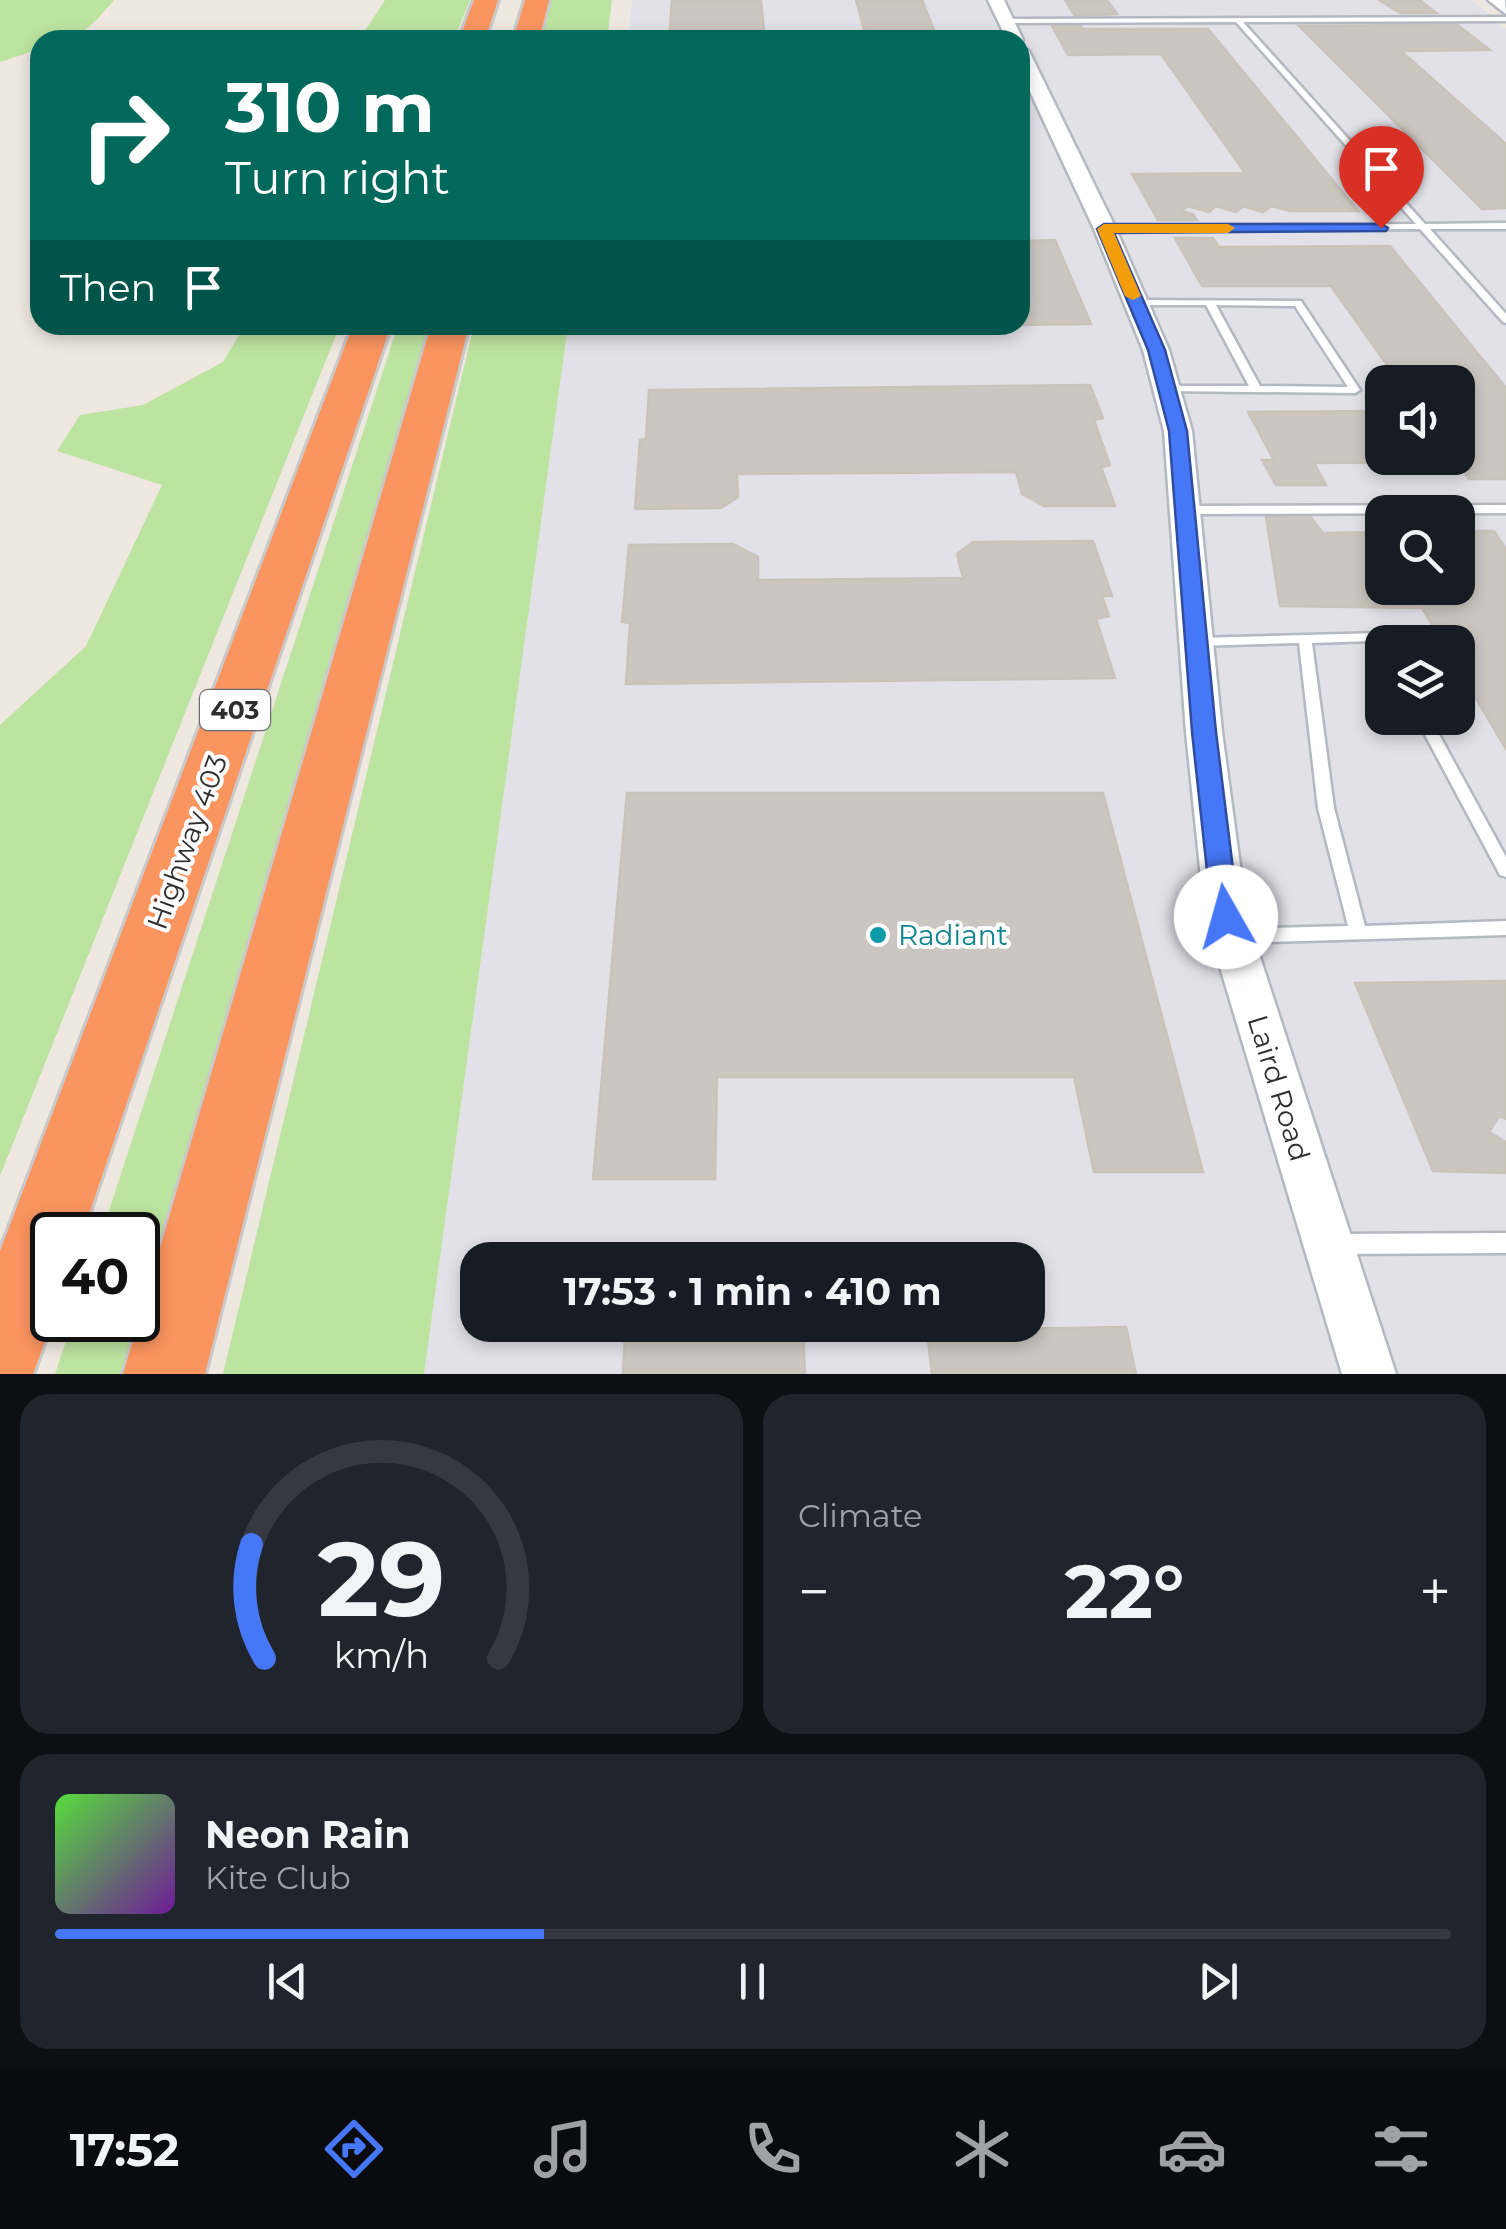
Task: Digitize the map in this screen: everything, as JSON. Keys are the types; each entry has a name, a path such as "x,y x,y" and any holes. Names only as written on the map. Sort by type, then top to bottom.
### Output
{"highway":[{"path":"476,30 486,0"},
{"path":"528,30 536,0"},
{"name":"Highway 403","path":"0,1358 368,335"},
{"path":"164,1374 447,335"}],"street":[{"name":"Laird Road","path":"996,0 1010,30"},
{"path":"1496,0 1506,9"},
{"name":"Laird Road","path":"1030,72 1156,350 1178,431 1224,899 1326,1244 1369,1374"}],"lane":[{"path":"1030,35 1238,20 1506,19"},
{"path":"1238,20 1506,320"},
{"path":"1104,229 1506,226"},
{"path":"1136,302 1298,303 1355,390 1167,389"},
{"path":"1210,303 1256,389"},
{"path":"1186,510 1506,509"},
{"path":"1196,642 1365,637"},
{"path":"1305,639 1326,808 1358,932"},
{"path":"1431,735 1506,871"},
{"path":"1232,936 1506,928"},
{"path":"1326,1244 1506,1243"}],"shaded area":[{"path":"632,0 1472,0 1506,29 1506,1374 424,1374 567,335 1030,335 1030,30 629,30"}],"green space":[{"path":"0,0 114,0 84,30 30,30 30,52 0,62"},
{"path":"385,0 470,0 458,30 366,30"},
{"path":"552,0 612,0 608,30 544,30"},
{"path":"239,335 336,335 0,1176 0,725 86,646 162,485 57,451 80,415 143,405 223,362"},
{"path":"395,335 430,335 160,1276 160,1212 109,1212"},
{"path":"472,335 567,335 424,1374 223,1374"},
{"path":"66,1342 141,1342 132,1374 55,1374"}],"building":[{"path":"672,0 761,0 764,30 670,30"},
{"path":"856,0 922,0 934,30 864,30"},
{"path":"1065,0 1107,0 1117,14 1075,16"},
{"path":"1379,0 1420,0 1436,13 1400,13"},
{"path":"1426,20 1451,20 1490,50 1401,51 1506,144 1506,208 1482,209 1299,26 1432,25"},
{"path":"1051,24 1080,24 1083,29 1208,29 1358,211 1290,211 1271,206 1263,212 1243,206 1236,212 1216,206 1209,212 1188,206 1181,211 1193,214 1197,220 1158,220 1132,174 1245,173 1161,54 1068,55"},
{"path":"1175,238 1213,238 1219,247 1390,246 1506,388 1506,479 1469,479 1466,475 1475,475 1475,365 1387,365 1331,286 1202,286"},
{"path":"1055,240 1091,324 1030,325 1030,241"},
{"path":"1090,385 1103,418 1094,420 1110,465 1101,467 1115,506 1044,506 1022,494 1016,472 737,474 738,497 721,508 635,509 640,440 646,439 649,390"},
{"path":"1365,411 1365,463 1314,463 1326,485 1276,485 1262,460 1274,460 1248,412"},
{"path":"1309,515 1323,533 1365,532 1365,605 1475,605 1475,531 1494,531 1506,549 1506,749 1475,697 1475,625 1432,625 1422,608 1280,606 1266,517"},
{"path":"1093,541 1112,596 1102,596 1109,616 1096,619 1115,678 626,684 630,623 622,622 629,545 733,544 758,557 758,580 963,578 957,554 973,542"},
{"name":"Radiant","path":"627,793 1103,793 1203,1172 1094,1172 1074,1077 717,1077 715,1179 593,1179"},
{"path":"1506,981 1506,1119 1499,1116 1489,1132 1506,1142 1506,1173 1433,1171 1355,983"},
{"path":"1126,1327 1136,1374 932,1374 928,1342 1045,1342 1045,1328"},
{"path":"625,1342 803,1342 805,1374 623,1374"}],"slow traffic":[{"path":"1133,296 1104,229 1228,228"}],"place":[{"name":"Radiant","path":"878,935"}],"route":[{"path":"1226,917 1204,732 1178,431 1156,350 1104,229 1381,228"}]}
